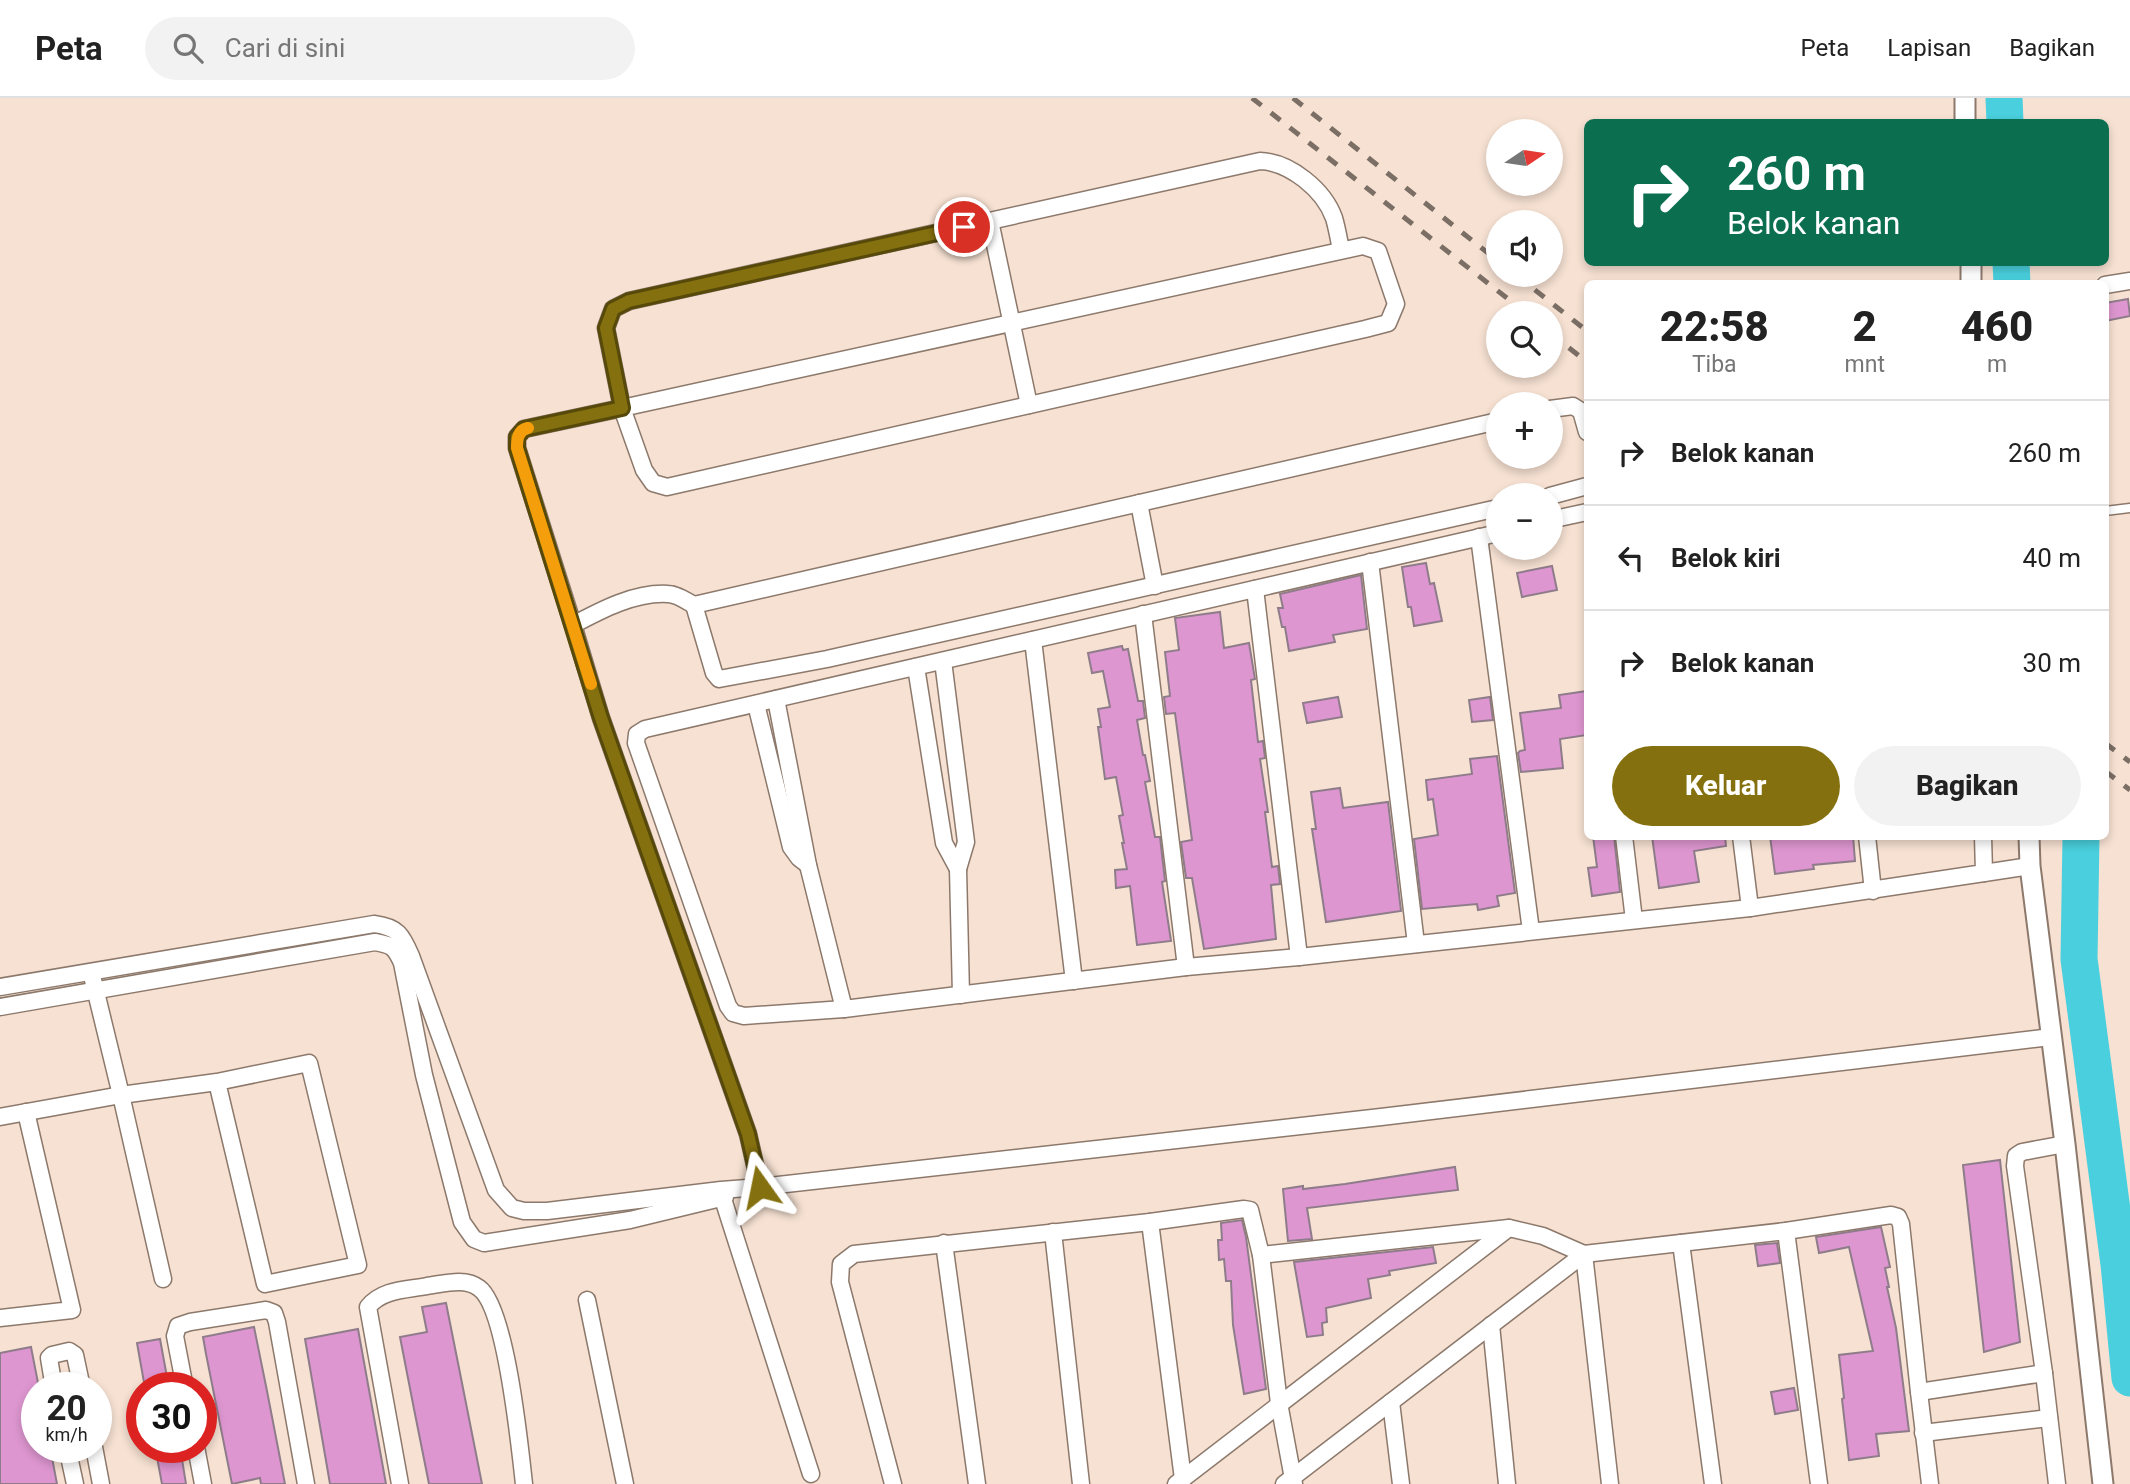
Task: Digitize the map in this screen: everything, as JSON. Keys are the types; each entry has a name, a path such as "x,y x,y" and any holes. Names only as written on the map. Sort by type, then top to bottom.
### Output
{"street":[{"path":"1965,98 1965,119"},
{"path":"760,1187 748,1134 601,718 517,448 517,437 524,429 622,408 1011,323 1341,250 1363,246 1378,251 1396,304 1388,323 667,487 653,483 644,470 622,408 606,328 613,309 629,301 1260,161 1271,162 1296,174 1322,195 1334,218 1341,250"},
{"path":"990,221 1029,405"},
{"path":"2109,284 2130,281"},
{"path":"1563,407 1573,406 1581,411 1584,422"},
{"path":"573,625 601,610 638,597 671,594 694,605 1486,424"},
{"path":"1563,492 1584,487"},
{"path":"1139,503 1155,586"},
{"path":"694,605 714,673 719,679 827,659 1486,511"},
{"path":"1563,517 1584,513"},
{"path":"1486,536 645,729 637,734 636,743 723,993 733,1013 744,1016 844,1009 1186,967 1750,908 2026,867"},
{"path":"1479,537 1531,931"},
{"path":"1370,562 1416,944"},
{"path":"1255,589 1299,957"},
{"path":"1143,614 1186,967"},
{"path":"1033,640 1074,981"},
{"path":"943,661 965,842 958,869 961,995"},
{"path":"916,667 944,843 958,869"},
{"path":"776,699 808,865 844,1009"},
{"path":"756,704 791,847 808,865"},
{"path":"1624,840 1634,920"},
{"path":"1742,840 1750,908"},
{"path":"1867,840 1873,891"},
{"path":"1983,840 1984,873"},
{"path":"2029,840 2026,867 2051,1037 2061,1145 2103,1484"},
{"path":"0,987 374,924 396,930 404,939 411,956 496,1190 512,1208 547,1211 721,1190 729,1194 811,1474"},
{"path":"0,1007 375,942 390,944 402,963 424,1075 462,1222 474,1239 484,1243 604,1224 760,1187 2051,1037"},
{"path":"91,971 163,1279"},
{"path":"0,1116 121,1095 217,1083 309,1063 358,1265 265,1284 217,1083"},
{"path":"0,1318 72,1310 26,1112"},
{"path":"2057,1484 2015,1166 2016,1156 2037,1148 2061,1145"},
{"path":"894,1484 840,1282 841,1264 855,1254 1150,1222 1244,1209 1250,1210 1261,1255 1290,1482"},
{"path":"1261,1255 1509,1228 1543,1236 1584,1254 1786,1231 1891,1215 1898,1217 1901,1224 1930,1484"},
{"path":"1150,1222 1179,1481"},
{"path":"1179,1481 1509,1228"},
{"path":"1786,1231 1819,1484"},
{"path":"1053,1232 1081,1484"},
{"path":"944,1243 977,1484"},
{"path":"1681,1243 1713,1484"},
{"path":"1290,1482 1584,1254"},
{"path":"1584,1254 1609,1484"},
{"path":"400,1484 368,1307 385,1294 452,1282 481,1288 493,1311 508,1364 524,1484"},
{"path":"587,1300 625,1484"},
{"path":"182,1372 175,1336 178,1326 266,1310 274,1313 306,1484"},
{"path":"1491,1325 1507,1484"},
{"path":"52,1372 52,1355 69,1351 75,1355 79,1372"},
{"path":"1919,1392 2044,1373"},
{"path":"1391,1402 1401,1484"},
{"path":"1923,1433 2049,1418"},
{"path":"70,1463 75,1484"},
{"path":"97,1463 102,1484"},
{"path":"199,1463 203,1484"}],"lane":[{"path":"2109,511 2130,508"}],"building":[{"path":"2128,299 2130,316 2109,320 2109,302"},
{"path":"1426,563 1430,584 1434,583 1442,621 1414,626 1402,567"},
{"path":"1552,566 1557,590 1522,597 1517,573"},
{"path":"1361,575 1367,629 1333,635 1335,642 1289,651 1278,608 1283,608 1280,594"},
{"path":"1220,612 1224,648 1249,643 1255,679 1251,680 1258,742 1263,741 1265,758 1260,759 1272,867 1278,866 1280,884 1271,885 1276,939 1204,949 1192,878 1186,878 1181,842 1192,840 1175,713 1166,714 1164,697 1170,696 1165,652 1179,650 1175,618"},
{"path":"1122,646 1123,650 1128,649 1138,701 1143,701 1145,718 1137,720 1150,781 1145,782 1155,837 1160,837 1165,881 1162,882 1171,941 1137,945 1130,886 1116,888 1115,870 1127,869 1119,816 1123,815 1116,777 1105,779 1098,727 1101,727 1098,709 1110,707 1103,671 1092,673 1088,653"},
{"path":"1584,691 1584,735 1560,739 1563,768 1521,772 1518,753 1525,750 1520,713 1561,708 1559,695"},
{"path":"1338,697 1342,717 1307,723 1303,703"},
{"path":"1490,697 1493,720 1472,722 1469,700"},
{"path":"1497,756 1515,893 1497,896 1499,906 1478,910 1477,904 1422,909 1414,839 1438,835 1433,799 1428,800 1426,780 1472,774 1470,759"},
{"path":"1340,788 1343,808 1388,802 1401,911 1326,922 1312,829 1316,829 1311,792"},
{"path":"1594,840 1614,840 1620,892 1592,896 1588,868 1597,867"},
{"path":"1653,840 1725,840 1726,846 1694,851 1699,882 1659,888"},
{"path":"1771,840 1853,840 1855,861 1813,865 1814,869 1775,874"},
{"path":"2000,1160 2020,1342 1984,1352 1963,1165"},
{"path":"1455,1167 1458,1190 1307,1208 1312,1239 1288,1241 1283,1189 1345,1184"},
{"path":"1242,1220 1266,1389 1244,1394 1233,1325 1231,1281 1226,1281 1224,1259 1219,1260 1218,1240 1222,1240 1221,1223"},
{"path":"1881,1227 1890,1267 1885,1268 1887,1287 1896,1328 1909,1431 1876,1434 1879,1456 1849,1460 1839,1355 1873,1351 1849,1247 1819,1253 1816,1237"},
{"path":"1777,1243 1780,1263 1758,1266 1755,1245"},
{"path":"1433,1247 1436,1263 1389,1271 1390,1275 1368,1279 1371,1298 1326,1308 1327,1322 1322,1323 1323,1335 1307,1337 1294,1262"},
{"path":"446,1303 482,1484 429,1484 414,1409 400,1337 427,1332 422,1307"},
{"path":"254,1327 285,1484 261,1484 260,1478 232,1484 217,1409 217,1372 210,1372 203,1337"},
{"path":"358,1329 386,1484 330,1484 305,1339"},
{"path":"160,1339 166,1372 142,1372 137,1343"},
{"path":"31,1347 36,1372 21,1372 21,1463 53,1463 57,1484 0,1484 0,1353"},
{"path":"1794,1388 1798,1410 1775,1414 1771,1392"},
{"path":"158,1463 183,1463 186,1484 162,1484"}],"waterway":[{"path":"2004,98 2005,119"},
{"path":"2011,266 2012,280"},
{"path":"2081,840 2079,959 2119,1264 2130,1378"}],"railway":[{"path":"1252,98 1511,301"},
{"path":"1293,98 1486,251"},
{"path":"1531,287 1584,329"},
{"path":"1563,343 1584,360"},
{"path":"2109,746 2130,762"},
{"path":"2109,774 2130,790"}],"slow traffic":[{"path":"528,428 517,437 517,448 591,684"}],"route":[{"path":"760,1187 748,1134 601,718 517,448 517,437 524,429 622,408 606,328 613,309 629,301 964,227"}]}
